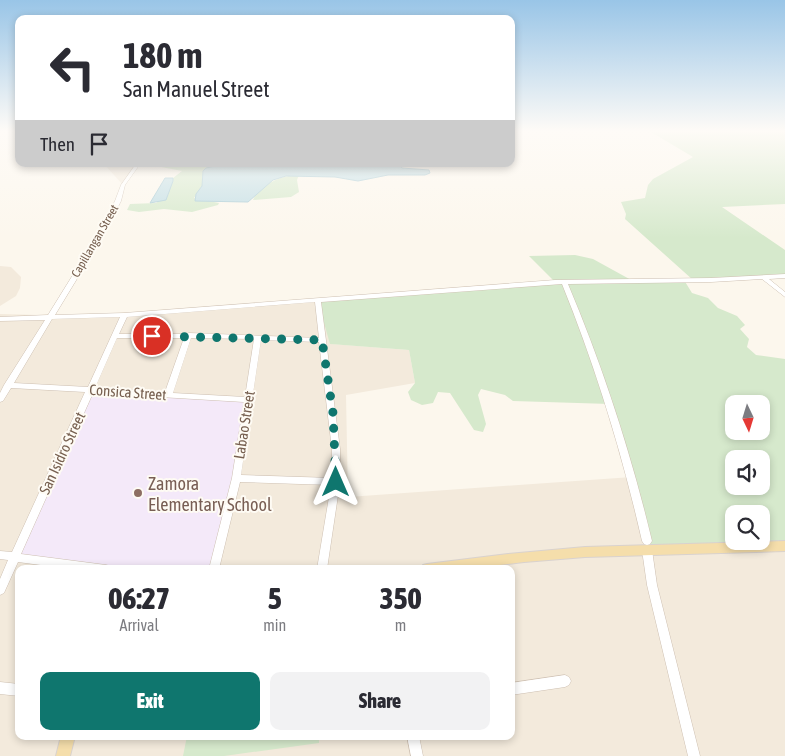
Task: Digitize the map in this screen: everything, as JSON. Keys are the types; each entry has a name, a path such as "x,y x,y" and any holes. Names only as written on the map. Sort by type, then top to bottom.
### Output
{"main road":[{"path":"461,565 647,545 724,550 785,546"},
{"path":"63,756 67,740"}],"street":[{"name":"Capillangan Street","path":"0,399 100,236 118,201 123,184 136,167"},
{"path":"0,319 124,315 318,302 564,282 785,276"},
{"path":"763,277 785,295"},
{"path":"564,282 602,376 631,470 647,545 652,585 694,756"},
{"path":"318,302 333,413 336,482 323,565"},
{"name":"San Isidro Street","path":"0,590 124,315"},
{"path":"114,336 189,335 322,340"},
{"path":"168,395 189,335"},
{"name":"Labao Street","path":"215,565 236,478 258,338"},
{"name":"Consica Street","path":"8,385 248,400"},
{"path":"236,478 336,482"},
{"path":"0,555 78,565"},
{"path":"515,688 565,681"},
{"path":"0,688 15,690"},
{"path":"414,740 417,756"}],"shaded area":[{"path":"107,167 136,167 123,185"},
{"path":"0,266 11,267 21,277 20,288 16,296 0,306"},
{"path":"318,302 331,344 409,350 415,383 346,395 348,497 632,477 647,550 725,548 725,550 770,550 770,546 785,546 785,756 0,756 0,314 49,317"},
{"name":"Zamora Elementary School","path":"91,390 248,400 215,565 78,565 15,556"}],"green space":[{"path":"163,167 210,167 203,171 202,186 194,198 219,203 218,205 192,212 164,209 139,212 127,210 130,204 156,203 168,195 173,178 182,171"},
{"path":"674,167 785,167 785,204 722,207 785,250 785,276 693,280 625,219 626,214 621,202 645,198 648,185 653,179"},
{"path":"299,175 297,180 299,192 291,197 253,200 260,189 266,185 279,179"},
{"path":"575,255 593,259 633,281 684,280 692,293 708,298 718,308 737,316 745,325 740,329 749,339 747,347 756,355 785,359 785,546 770,546 770,505 725,505 725,548 647,550 632,477 610,404 513,401 505,395 481,389 478,395 486,424 483,432 474,430 450,393 438,392 433,403 422,405 411,400 408,392 415,383 409,350 330,344 318,302 554,281 529,256"},
{"path":"186,740 319,740 319,743 224,756 183,756"}],"water":[{"path":"401,167 429,170 430,173 425,175 388,175 358,181 335,177 286,176 273,180 248,202 195,201 196,194 202,186 203,171 206,168"},
{"path":"165,178 173,178 166,200 150,203"}],"place":[{"name":"Zamora Elementary School","path":"138,493"}],"route":[{"path":"152,336 219,336 322,340 333,413 336,482"}]}
